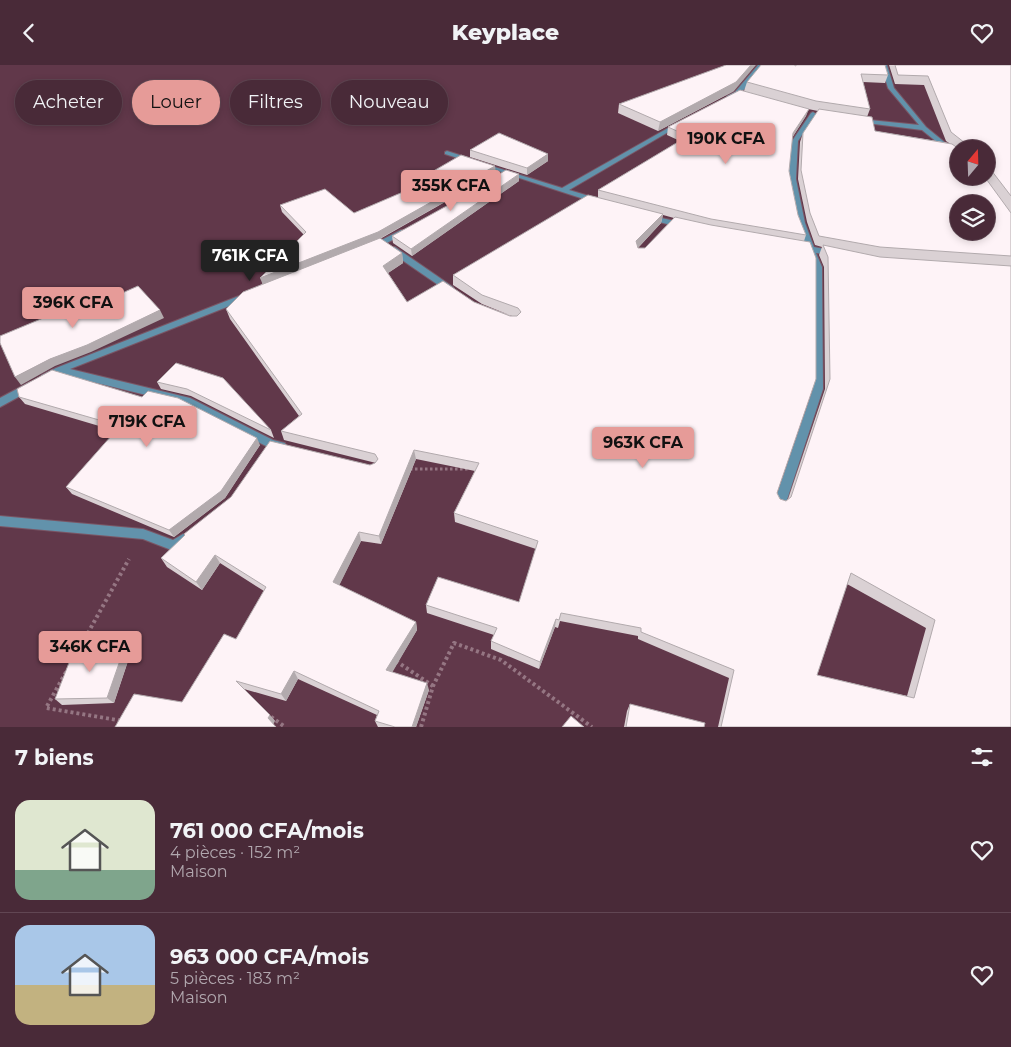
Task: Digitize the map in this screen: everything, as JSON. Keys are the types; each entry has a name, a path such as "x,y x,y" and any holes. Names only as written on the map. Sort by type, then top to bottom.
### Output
{"street":[{"path":"720,102 737,93 761,65"},
{"path":"884,65 891,88 924,128 950,150"},
{"path":"737,93 746,96"},
{"path":"780,503 818,389 818,267 801,223 792,179 795,141 818,115 804,111"},
{"path":"562,190 687,120"},
{"path":"851,120 924,128"},
{"path":"447,153 605,205"},
{"path":"498,177 506,172"},
{"path":"642,215 667,225 694,227"},
{"path":"364,250 383,243 416,225"},
{"path":"383,243 454,291"},
{"path":"794,245 839,255"},
{"path":"0,403 59,370 253,294"},
{"path":"59,370 186,401 268,447 289,447"},
{"path":"0,521 143,534 174,546 195,529"}],"path":[{"path":"408,469 478,469"},
{"path":"75,656 143,534"},
{"path":"421,727 434,686 454,643 501,660 592,727"},
{"path":"393,659 434,686"},
{"path":"70,665 46,708 133,722"},
{"path":"263,712 285,727"}],"building":[{"path":"726,65 751,65 736,82 660,122 619,104"},
{"path":"761,65 885,65 888,75 861,74 870,109 816,101 747,82"},
{"path":"895,65 1011,65 1011,196 995,175 995,140 961,140 951,132 928,76 898,75"},
{"path":"740,90 809,109 793,133 789,171 798,215 806,235 711,219 598,190 688,136 668,127"},
{"path":"819,109 872,117 875,131 950,144 950,185 991,185 1011,213 1011,256 880,247 819,236 810,213 801,170 803,133"},
{"path":"499,133 548,154 527,168 470,150"},
{"path":"461,155 495,166 378,232 260,278 306,232 280,205 325,189 354,213 424,183 418,180"},
{"path":"506,170 519,174 411,249 392,236 452,203"},
{"path":"588,195 663,214 636,241 638,248 645,248 675,217 810,242 816,258 816,379 777,493 780,499 786,501 791,497 830,379 828,257 823,245 880,257 1011,266 1011,727 721,727 734,670 641,632 641,628 561,613 559,620 556,619 540,662 491,641 497,628 426,605 438,577 519,602 538,541 454,513 479,463 414,450 379,536 359,532 333,582 416,622 386,670 427,683 412,727 395,727 375,721 379,711 294,671 281,694 236,681 270,715 268,718 276,727 115,727 134,694 182,702 224,634 236,639 266,587 215,555 196,582 161,558 184,534 231,497 270,441 370,465 378,459 375,454 281,431 302,414 226,309 243,292 380,238 402,253 383,266 407,302 443,281 474,302 510,316 517,316 521,312 518,308 482,295 453,275","holes":["851,573 935,620 914,698 817,675"]},
{"path":"138,286 160,310 87,345 50,359 15,377 0,343 0,336 96,296 102,302"},
{"path":"176,363 223,378 271,430 187,389 157,382"},
{"path":"52,370 142,397 148,391 178,398 257,438 221,491 169,530 66,487 120,426 19,397 17,389"},
{"path":"125,646 107,698 55,699 75,647"},
{"path":"630,704 705,723 704,727 626,727"},
{"path":"571,716 584,727 562,727"}]}
